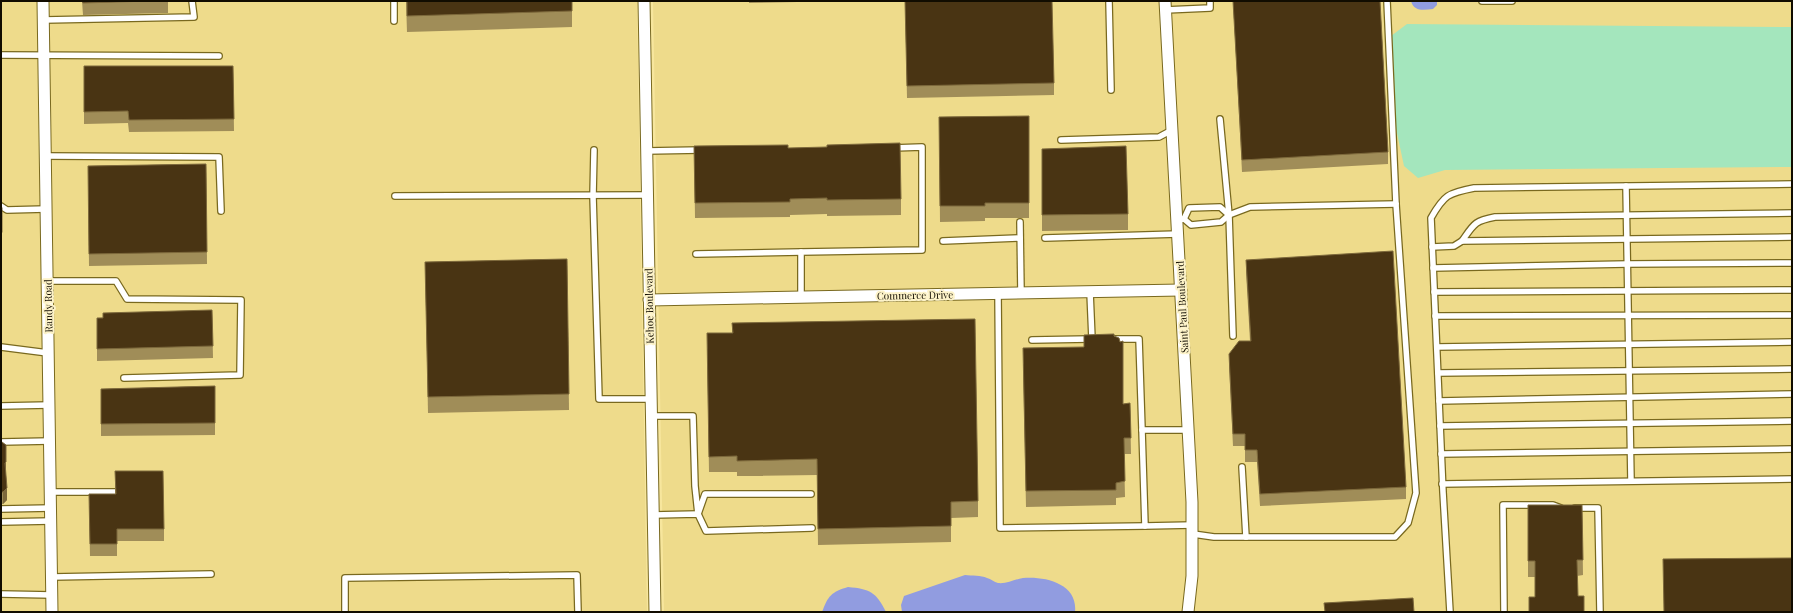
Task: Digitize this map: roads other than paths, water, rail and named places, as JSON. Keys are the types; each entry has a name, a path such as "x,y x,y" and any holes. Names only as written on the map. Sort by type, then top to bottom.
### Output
{"street":[{"name":"Randy Road","path":"44,1 52,612"},
{"name":"Kehoe Boulevard","path":"644,1 655,612"},
{"name":"Saint Paul Boulevard","path":"1165,6 1172,130 1180,219 1178,234 1193,529 1192,576 1188,612"},
{"name":"Commerce Drive","path":"649,300 1181,290"}],"lane":[{"path":"44,20 194,17 192,1"},
{"path":"394,1 394,21"},
{"path":"1109,1 1111,90"},
{"path":"1165,6 1210,8 1210,1"},
{"path":"998,293 1000,528 1145,526 1193,529 1214,537 1395,537 1408,523 1416,493 1396,204 1387,1"},
{"path":"1482,1 1512,1"},
{"path":"1,55 219,56"},
{"path":"1220,119 1229,215 1233,336"},
{"path":"1061,140 1160,137 1172,130"},
{"path":"696,254 922,250 922,147 882,148"},
{"path":"594,150 593,196 599,399 651,400"},
{"path":"646,150 709,150"},
{"path":"46,156 219,156 221,211"},
{"path":"1450,612 1442,484 1431,218 1440,202 1454,192 1474,188 1792,184"},
{"path":"1626,186 1630,481"},
{"path":"395,196 647,195"},
{"path":"1229,215 1220,207 1189,208 1180,219 1191,225 1221,222 1229,215 1250,207 1396,204"},
{"path":"1,206 7,210 47,209"},
{"path":"1432,247 1454,246 1462,241 1472,226 1480,220 1495,217 1792,213"},
{"path":"1020,222 1021,293"},
{"path":"1046,238 1178,234"},
{"path":"1462,241 1792,237"},
{"path":"943,241 1020,238"},
{"path":"801,252 801,297"},
{"path":"1433,268 1627,264 1792,263"},
{"path":"48,281 116,281 127,300 241,300 240,375 124,378"},
{"path":"1434,292 1792,290"},
{"path":"1090,292 1092,339"},
{"path":"1435,316 1792,315"},
{"path":"1032,340 1100,339"},
{"path":"1108,339 1139,339 1145,526"},
{"path":"1437,347 1792,342"},
{"path":"1,347 49,352"},
{"path":"1438,373 1792,369"},
{"path":"1439,401 1792,394"},
{"path":"1,406 49,405"},
{"path":"651,416 693,416 695,486 698,514 706,530 812,528"},
{"path":"1440,426 1792,421"},
{"path":"1142,430 1188,430"},
{"path":"1,442 50,441"},
{"path":"1441,454 1792,449"},
{"path":"1242,467 1246,537"},
{"path":"1442,484 1792,479"},
{"path":"51,492 115,492"},
{"path":"698,514 705,494 811,494"},
{"path":"1504,612 1503,505 1553,505 1563,508 1598,508 1600,612"},
{"path":"1,510 51,508"},
{"path":"653,515 698,514"},
{"path":"1,522 51,521"},
{"path":"52,577 212,574"},
{"path":"345,612 344,578 577,575 578,612"},
{"path":"1,594 52,595"}],"water":[{"path":"1411,1 1437,1 1437,5 1433,9 1420,10 1412,5"},
{"path":"965,575 982,576 998,583 1005,583 1023,578 1050,580 1066,588 1075,602 1075,612 902,612 901,605 904,596"},
{"path":"848,587 862,589 872,593 879,600 886,612 822,612 828,598 831,595"}]}
